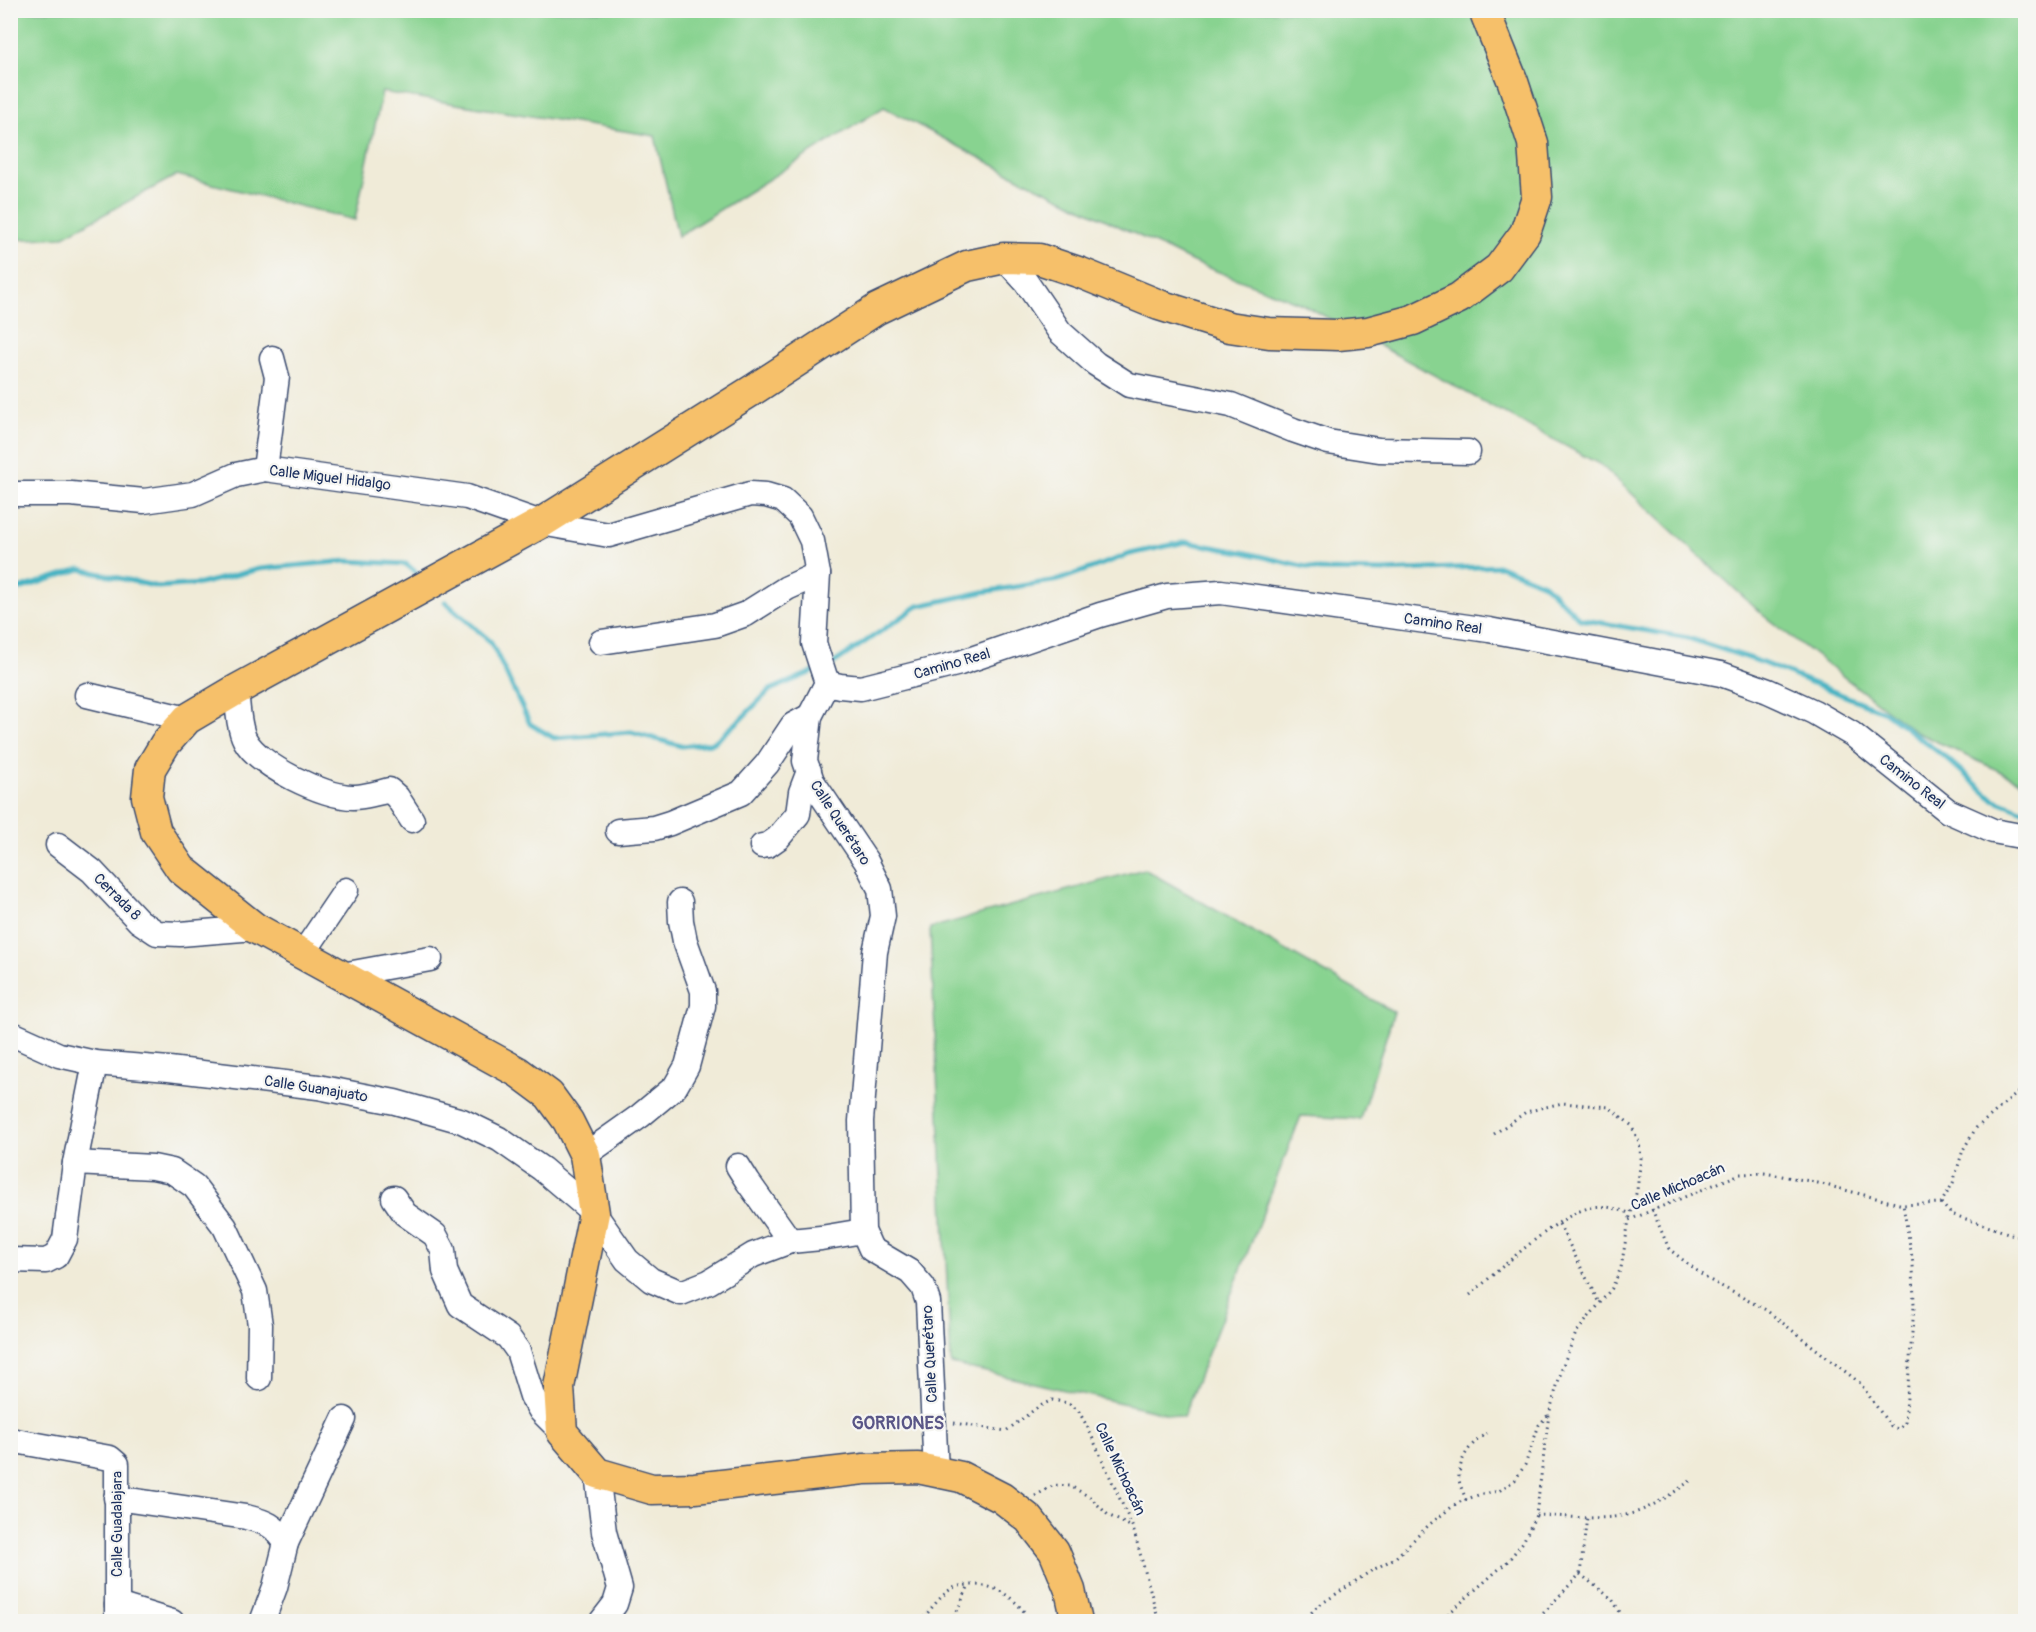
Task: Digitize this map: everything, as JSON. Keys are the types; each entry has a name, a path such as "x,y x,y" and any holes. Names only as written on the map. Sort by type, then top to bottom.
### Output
{"main road":[{"path":"1077,1622 1070,1590 1054,1551 1029,1519 1002,1497 961,1477 918,1468 864,1469 695,1488 652,1489 597,1473 562,1432 559,1387 594,1213 585,1155 568,1121 549,1095 526,1078 255,928 181,868 156,832 147,797 150,769 165,744 187,719 541,523 878,309 967,266 1004,258 1039,259 1209,321 1229,327 1269,333 1338,335 1368,332 1413,320 1460,298 1500,268 1525,233 1537,197 1533,143 1513,82 1484,10"}],"street":[{"path":"1004,258 1026,282 1060,332 1096,364 1129,385 1231,405 1328,442 1378,450 1468,452"},
{"path":"265,469 277,377 272,358"},
{"name":"Calle Miguel Hidalgo","path":"10,495 71,495 144,501 193,494 236,476 265,469 467,497 541,523"},
{"path":"541,523 609,535 750,494 766,495 783,500 800,516 812,541 818,573 814,643 827,683"},
{"path":"601,642 715,625 747,614 787,588 818,573"},
{"name":"Camino Real","path":"827,683 861,688 960,663 1100,615 1167,597 1221,592 1489,630 1721,674 1814,712 1852,734 1948,811 1994,831 2025,837"},
{"name":"Calle Querétaro","path":"827,683 810,716 805,761 812,781 866,861 880,890 883,916 875,952 861,1121 863,1231 870,1249 910,1272 923,1287 928,1302 936,1472"},
{"path":"236,690 239,720 245,740 256,753 288,776 326,792 353,797 389,790 397,797 412,820"},
{"path":"87,695 187,719"},
{"path":"618,831 654,828 741,793 767,764 793,725 810,716"},
{"path":"762,846 778,838 798,814 801,792 809,771"},
{"name":"Cerrada 8","path":"58,845 92,871 139,921 157,933 255,928"},
{"path":"302,955 346,890"},
{"path":"585,1155 640,1116 675,1087 687,1066 702,1006 703,991 685,941 680,902"},
{"path":"342,975 430,959"},
{"name":"Calle Guanajuato","path":"10,1033 59,1055 95,1063 169,1069 318,1087 395,1102 462,1120 499,1139 542,1169 594,1213"},
{"path":"10,1260 46,1261 56,1256 65,1239 75,1163 95,1063"},
{"path":"75,1163 153,1167 172,1171 194,1186 225,1227 255,1291 260,1325 259,1378"},
{"path":"738,1166 790,1241"},
{"path":"394,1198 405,1214 435,1235 442,1250 445,1272 460,1305 508,1337 518,1351 531,1396 541,1411 562,1432"},
{"path":"594,1213 627,1260 651,1281 681,1293 709,1282 753,1255 790,1241 863,1231"},
{"path":"262,1622 275,1587 286,1543 345,1419"},
{"name":"Calle Guadalajara","path":"10,1440 110,1458 117,1464 117,1613"},
{"path":"597,1473 604,1532 620,1588 615,1604 601,1622"},
{"path":"116,1498 265,1521 279,1531 286,1543"},
{"path":"117,1613 172,1622"}],"path":[{"path":"2025,1086 1976,1128 1963,1150 1953,1183 1941,1203 1951,1214 2025,1239"},
{"path":"1494,1134 1526,1112 1553,1105 1562,1103 1609,1107 1631,1125 1639,1142 1641,1158 1629,1220"},
{"name":"Calle Michoacán","path":"1439,1622 1508,1561 1523,1542 1536,1515 1549,1414 1563,1365 1576,1333 1612,1288 1621,1268 1629,1220 1740,1174 1764,1173 1810,1181 1903,1205 1941,1203"},
{"path":"1652,1209 1670,1249 1706,1278 1766,1310 1860,1383 1892,1427 1899,1429 1905,1423 1914,1306 1914,1263 1903,1205"},
{"path":"1470,1295 1530,1244 1574,1213 1592,1207 1609,1207 1629,1213"},
{"path":"1559,1224 1599,1303"},
{"name":"Calle Michoacán","path":"934,1419 1006,1431 1038,1407 1052,1400 1068,1403 1078,1410 1133,1528 1159,1622"},
{"path":"1304,1622 1315,1608 1395,1558 1430,1524 1457,1503 1499,1491 1515,1480 1525,1465 1539,1425 1549,1414"},
{"path":"1466,1500 1458,1478 1464,1456 1473,1442 1486,1433"},
{"path":"1536,1515 1599,1518 1633,1513 1665,1499 1690,1481"},
{"path":"1016,1509 1054,1485 1070,1486 1090,1497 1108,1515 1133,1528"},
{"path":"1535,1622 1580,1574 1587,1517"},
{"path":"1580,1574 1612,1599 1626,1622"},
{"path":"952,1622 969,1585"},
{"path":"920,1622 953,1588 969,1585 987,1586 1008,1595 1021,1606 1032,1622"}],"green space":[{"path":"11,11 2025,11 2025,783 1916,732 1764,616 1601,465 1302,304 1193,262 1007,172 884,107 678,236 655,136 382,92 355,220 177,175 62,237 11,240"},
{"path":"1144,869 1394,1012 1360,1119 1301,1116 1183,1417 951,1364 930,928"}],"waterway":[{"path":"828,667 918,606 983,592 1059,580 1130,554 1185,542 1242,552 1319,570 1383,571 1500,566 1544,584 1580,619 1688,638 1755,660 1885,712 1945,757 1993,799 2026,812"},
{"path":"10,592 80,569 158,587 200,584 259,569 347,561 406,564 419,575"},
{"path":"445,602 491,642 530,724 554,738 631,732 681,746 713,743 770,690 817,670"}],"district":[{"name":"GORRIONES","path":"898,1423"}]}
